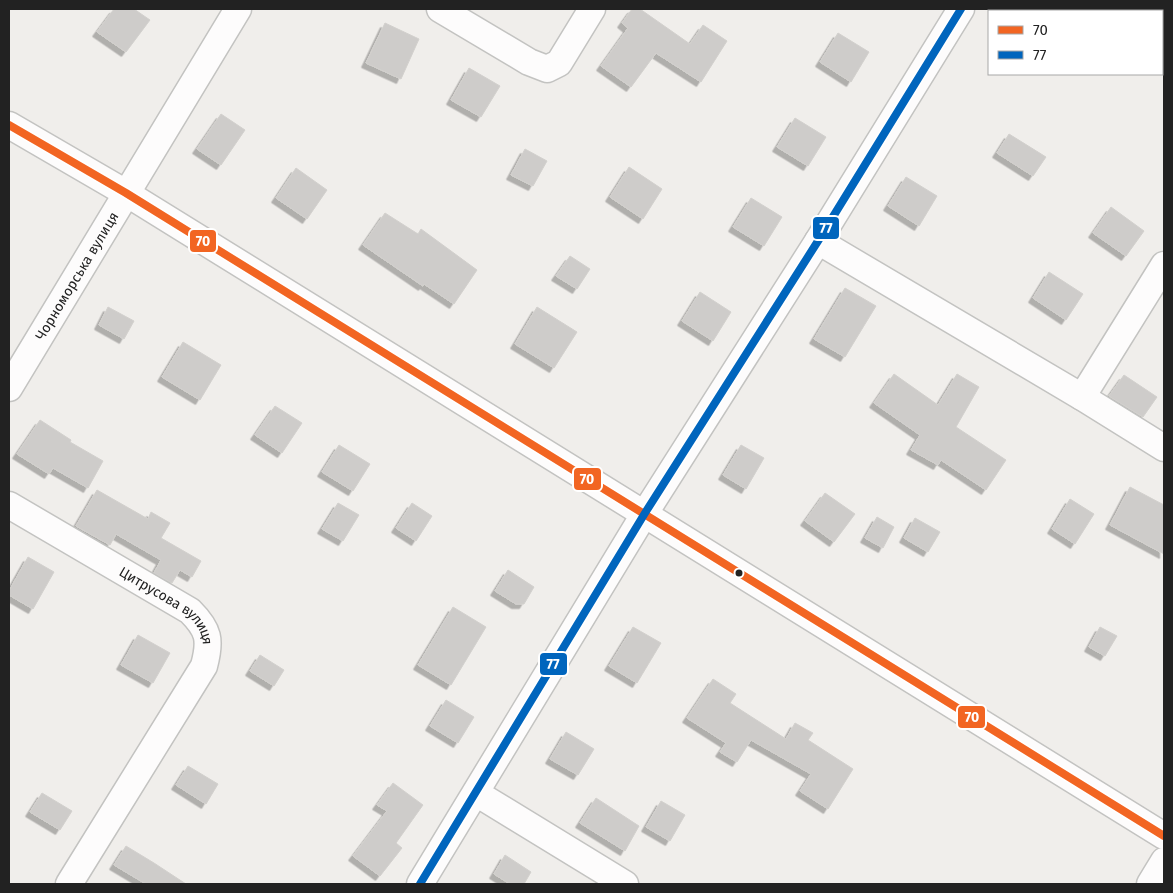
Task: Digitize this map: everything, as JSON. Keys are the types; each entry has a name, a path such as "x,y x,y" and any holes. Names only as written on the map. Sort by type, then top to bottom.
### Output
{"street":[{"name":"Чорноморська вулиця","path":"9,388 238,9"},
{"path":"440,9 529,62 547,69 559,63 592,9"},
{"path":"420,884 645,513 818,241 960,9"},
{"path":"9,124 126,193 1164,836"},
{"path":"818,241 1082,397 1164,448"},
{"path":"1082,397 1164,265"},
{"name":"Цитрусова вулиця","path":"9,505 190,611 200,621 207,633 209,649 204,666 68,884"},
{"path":"476,793 625,884"},
{"path":"1150,884 1164,862"}],"building":[{"path":"114,9 134,9 150,20 126,52 97,32"},
{"path":"632,9 640,9 690,44 703,25 727,41 701,82 656,53 631,87 601,66 628,28 622,23"},
{"path":"385,23 419,39 401,79 366,63"},
{"path":"838,33 869,52 851,82 820,62"},
{"path":"469,68 500,86 481,117 451,100"},
{"path":"221,114 245,130 221,165 197,149"},
{"path":"795,118 826,137 808,166 777,147"},
{"path":"1009,134 1046,157 1033,176 997,153"},
{"path":"525,149 547,161 533,186 511,175"},
{"path":"629,167 662,189 643,219 610,197"},
{"path":"296,168 327,190 307,219 276,198"},
{"path":"906,177 937,196 919,226 888,206"},
{"path":"751,198 782,217 764,246 733,227"},
{"path":"1111,207 1144,231 1126,256 1093,233"},
{"path":"385,213 418,234 421,229 477,270 454,304 424,284 423,286 363,245"},
{"path":"570,256 590,269 577,289 556,276"},
{"path":"1049,272 1083,294 1066,320 1033,298"},
{"path":"845,288 876,306 845,357 814,339"},
{"path":"700,292 731,312 713,341 682,321"},
{"path":"108,307 134,321 124,339 99,325"},
{"path":"537,307 577,332 554,368 515,344"},
{"path":"183,342 221,365 200,400 162,377"},
{"path":"894,374 938,405 957,374 979,387 956,427 1006,460 986,490 941,460 938,465 911,450 920,435 874,403"},
{"path":"1124,375 1157,397 1143,417 1109,396"},
{"path":"275,406 302,423 282,453 255,435"},
{"path":"40,420 71,440 70,442 103,461 88,488 53,468 49,474 17,454"},
{"path":"339,445 370,464 353,491 322,472"},
{"path":"741,445 764,458 746,489 723,475"},
{"path":"1130,487 1164,505 1164,554 1110,525"},
{"path":"97,490 148,519 151,512 170,523 161,538 201,561 192,577 180,570 172,583 154,573 161,560 116,534 110,545 76,526"},
{"path":"825,493 855,514 834,542 805,521"},
{"path":"1070,499 1094,514 1075,544 1052,529"},
{"path":"338,503 359,515 343,541 322,529"},
{"path":"412,503 432,516 416,541 396,528"},
{"path":"877,517 894,527 883,548 865,538"},
{"path":"915,518 940,532 928,552 904,538"},
{"path":"28,557 54,572 33,609 9,595 9,591"},
{"path":"508,570 534,587 524,604 516,604 495,591"},
{"path":"453,607 486,627 451,685 418,665"},
{"path":"633,627 661,643 637,683 609,666"},
{"path":"1100,627 1117,636 1105,656 1089,647"},
{"path":"138,635 170,653 153,683 121,665"},
{"path":"260,655 284,670 274,686 250,671"},
{"path":"713,679 736,694 730,703 786,739 795,723 813,733 808,740 853,769 828,809 800,791 811,774 751,740 737,762 720,752 726,743 687,718"},
{"path":"446,700 474,717 458,743 430,726"},
{"path":"566,732 594,749 578,775 550,759"},
{"path":"188,766 218,784 206,804 176,785"},
{"path":"393,783 423,805 396,843 402,848 380,876 353,856 387,811 377,805"},
{"path":"42,793 72,811 60,830 30,812"},
{"path":"596,798 639,826 625,851 580,823"},
{"path":"661,801 685,815 670,841 646,827"},
{"path":"126,846 186,884 146,884 114,865"},
{"path":"505,855 531,872 524,884 510,884 494,874"}],"transit line":[{"name":"77","path":"420,884 645,513 818,241 961,9"},
{"name":"70","path":"9,125 126,193 1164,836"}]}
